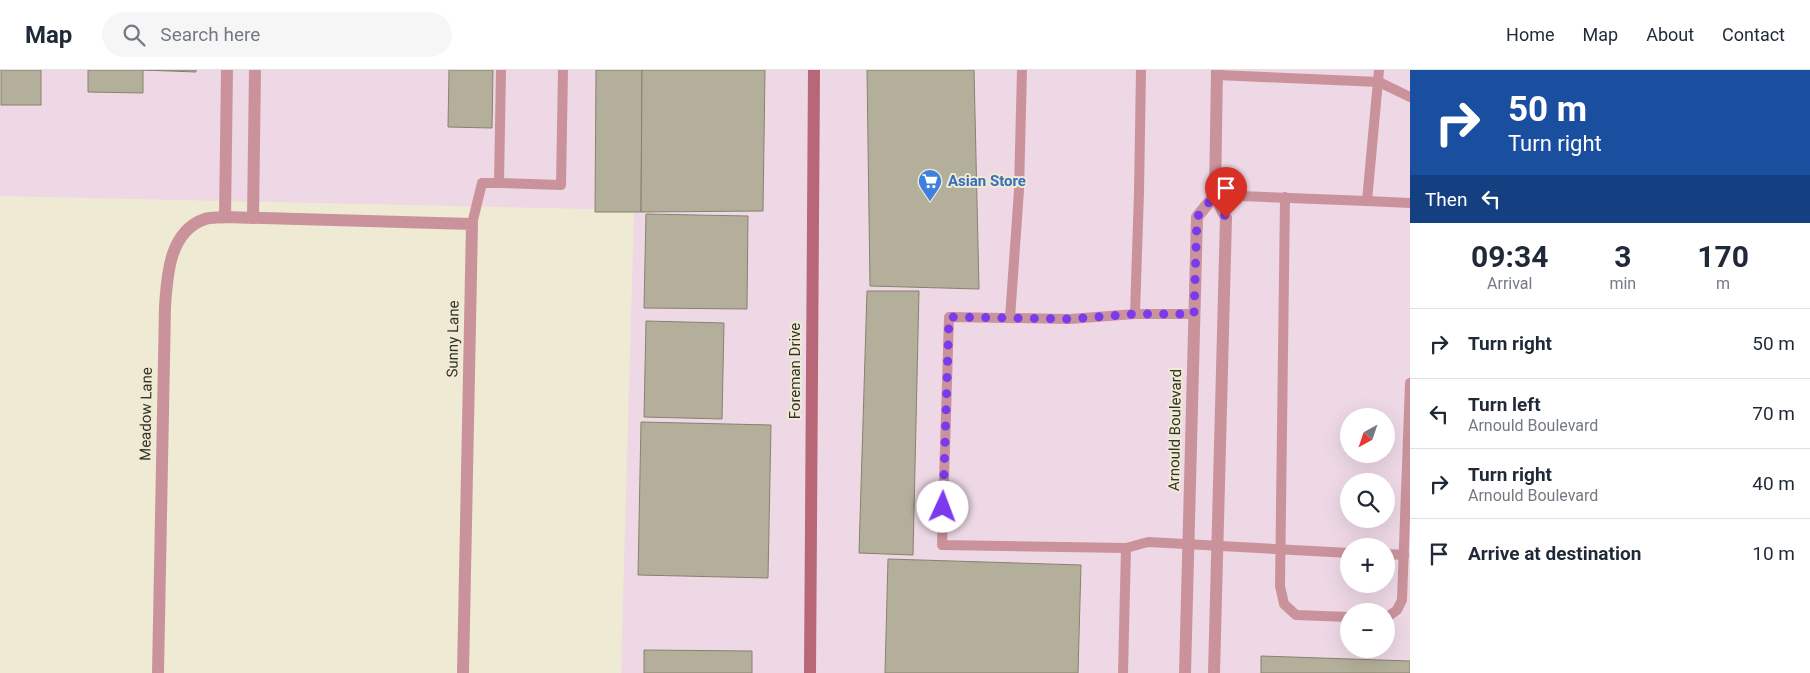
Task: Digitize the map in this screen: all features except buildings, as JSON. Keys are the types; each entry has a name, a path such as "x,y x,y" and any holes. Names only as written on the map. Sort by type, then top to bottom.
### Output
{"street":[{"path":"225,217 227,70"},
{"path":"255,70 253,218 472,224"},
{"name":"Foreman Drive","path":"810,673 814,70"},
{"path":"1214,673 1226,218 1215,195 1217,72"},
{"name":"Arnould Boulevard","path":"1185,673 1197,217 1215,195"},
{"name":"Meadow Lane","path":"158,673 164,317 168,271 172,255 186,231 195,224 206,218 253,218"},
{"name":"Sunny Lane","path":"463,673 472,224"}],"lane":[{"path":"499,183 501,70"},
{"path":"472,224 482,183 561,185 563,70"},
{"path":"1010,318 1019,190 1022,70"},
{"path":"1135,314 1140,192 1141,70"},
{"path":"1367,201 1380,70"},
{"path":"1217,72 1379,82 1410,97"},
{"path":"1215,195 1410,202"},
{"path":"1285,198 1280,586 1284,604 1296,615 1340,617"},
{"path":"1194,314 1135,314 1070,319 949,317 942,545 1126,548 1148,542 1340,553"},
{"path":"1395,611 1402,600 1410,383"},
{"path":"1123,673 1126,548"},
{"path":"1395,554 1404,555"}],"shaded area":[{"path":"0,70 1410,70 1410,673 621,673 634,210 0,196"}],"place":[{"name":"Asian Store","path":"930,202"}],"route":[{"path":"943,507 949,317 1070,319 1135,314 1194,314 1197,217 1215,195 1226,218"}]}
